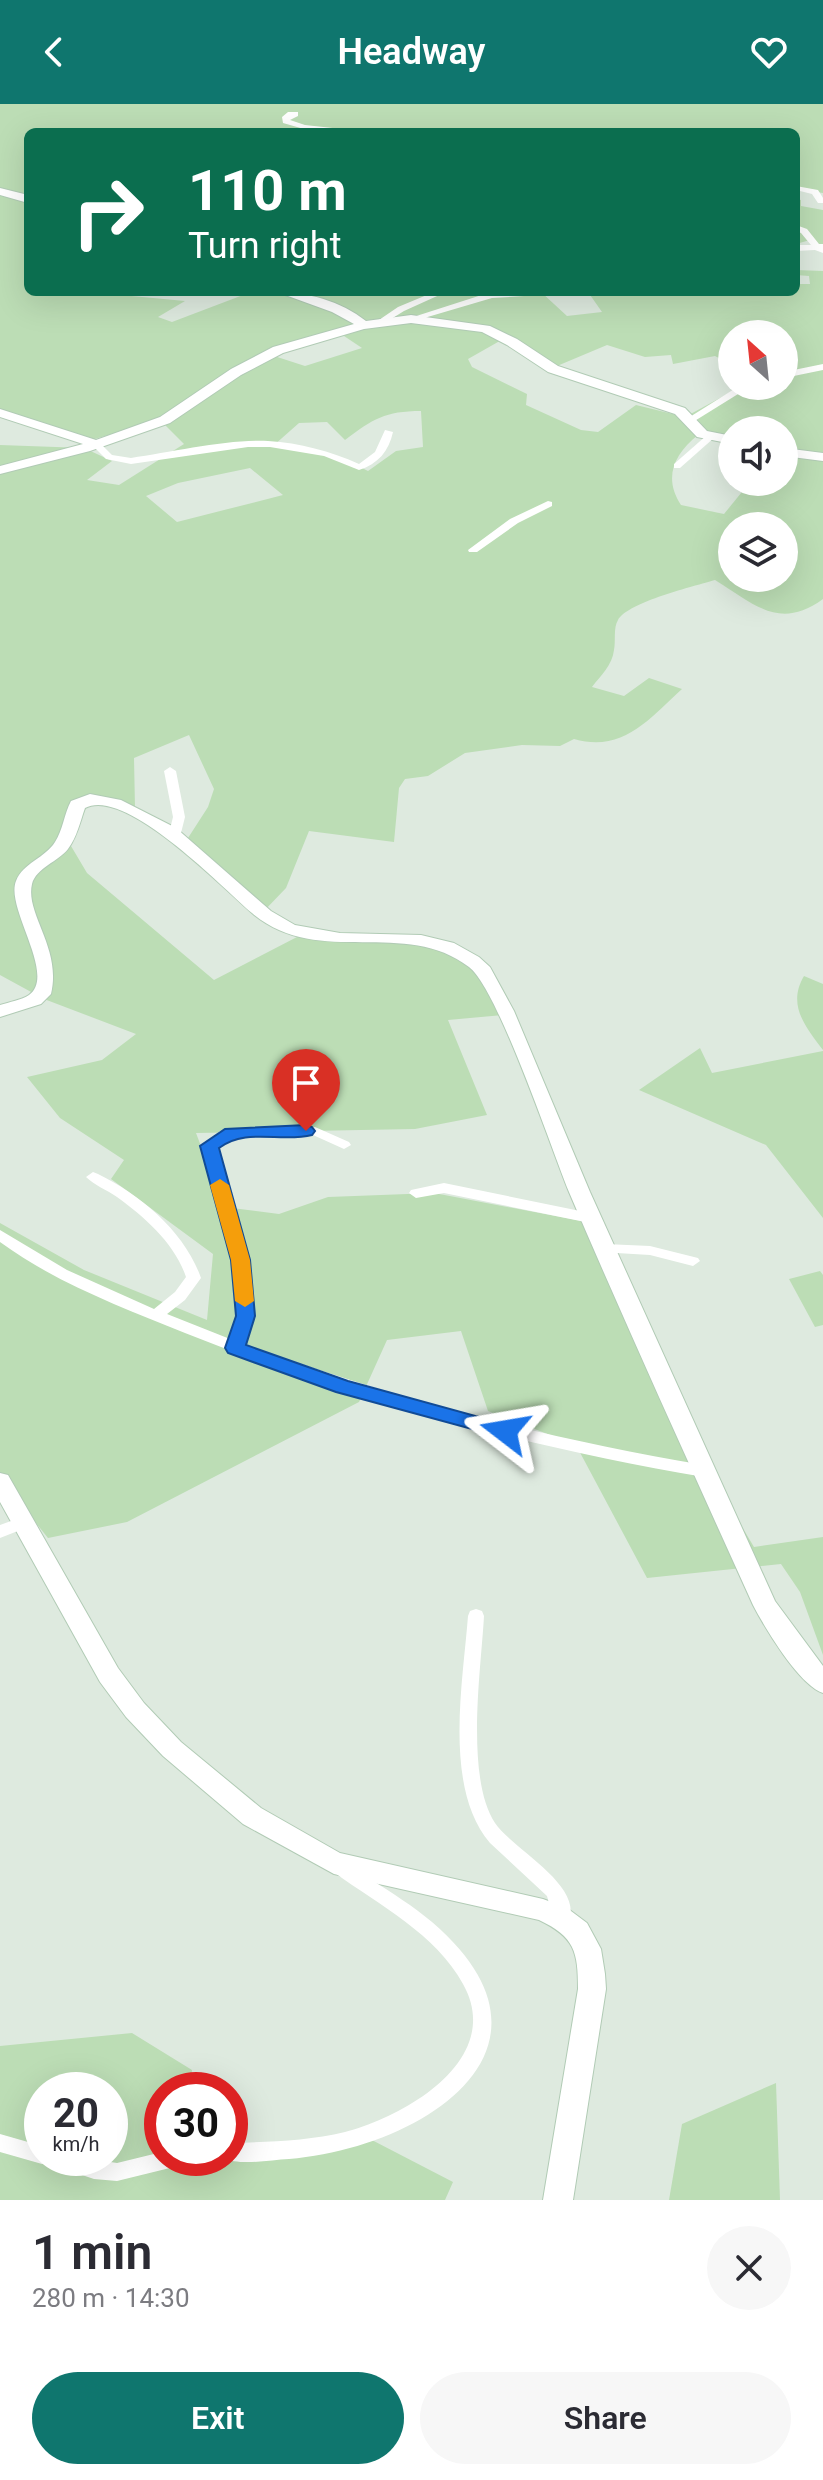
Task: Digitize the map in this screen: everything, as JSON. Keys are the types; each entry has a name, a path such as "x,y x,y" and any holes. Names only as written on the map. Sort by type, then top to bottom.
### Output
{"street":[{"path":"291,114 295,114 286,117 286,121 313,128"},
{"path":"800,189 815,192 821,201"},
{"path":"0,191 24,198"},
{"path":"800,230 821,248"},
{"path":"800,248 821,248"},
{"path":"297,296 317,302 363,325"},
{"path":"380,322 432,296"},
{"path":"0,470 96,444 165,420 236,372 278,350 363,325 411,319 488,296"},
{"path":"411,319 485,329 512,342 553,369 680,411 699,432 718,438"},
{"path":"798,373 823,368"},
{"path":"690,420 723,400"},
{"path":"0,413 96,444 109,457 125,461 248,444 270,444 326,453 359,467 368,464 386,447 388,432"},
{"path":"677,466 710,437"},
{"path":"798,454 823,457"},
{"path":"473,550 514,521 548,504"},
{"path":"170,771 179,817 175,833"},
{"path":"0,1011 34,1000 45,988 43,949 25,900 23,885 29,874 60,848 79,803 107,800 150,818 175,833 206,857 265,915 289,930 312,937 395,936 430,941 464,955 480,967 498,995 519,1040 590,1218 765,1605 794,1649 823,1683"},
{"path":"235,1348 245,1316 240,1260 209,1146 225,1134 315,1131 344,1145"},
{"path":"93,1177 108,1183 154,1221 191,1262 194,1278 180,1296 156,1315"},
{"path":"416,1193 444,1188 590,1218"},
{"path":"0,1235 56,1270 156,1315 235,1348 343,1387 431,1413 599,1452 704,1471"},
{"path":"605,1249 629,1246 693,1261"},
{"path":"0,1481 11,1528 135,1710 172,1749 252,1816 334,1863 443,1943 479,1998 485,2028 479,2052 454,2082 397,2123 354,2139 248,2152"},
{"path":"476,1616 469,1767 474,1798 489,1829 501,1844 558,1897 561,1917"},
{"path":"334,1863 510,1901 561,1917 584,1936 592,1958 592,1989 558,2200"},
{"path":"0,2143 24,2150"}],"green space":[{"path":"0,104 823,104 823,193 800,190 800,128 24,128 24,296 132,296 185,301 158,317 172,322 240,296 545,296 567,316 602,312 591,296 800,296 800,284 810,284 809,276 800,275 800,270 823,271 823,599 793,613 780,613 755,605 734,592 798,592 798,512 726,512 739,496 798,496 798,416 718,416 718,439 698,435 677,458 672,476 681,505 718,513 718,582 715,580 663,596 624,613 616,627 611,661 592,687 624,696 649,678 682,689 634,730 607,741 574,739 560,746 522,745 465,753 428,776 405,779 399,788 394,842 309,831 286,888 263,912 188,838 208,807 214,789 189,735 134,758 135,808 88,803 71,846 87,873 214,980 297,937 391,936 473,961 503,1015 448,1020 487,1115 415,1129 196,1133 224,1207 279,1214 328,1197 434,1193 582,1221 698,1453 754,1547 823,1537 823,1655 800,1592 781,1564 647,1578 576,1445 488,1411 461,1331 387,1340 359,1402 127,1522 48,1538 0,1478 0,1223 84,1270 207,1320 213,1254 111,1179 124,1160 60,1118 27,1077 102,1060 136,1034 44,999 0,975 0,445 84,448 112,461 87,480 119,485 184,444 160,420 91,440 0,411","holes":["718,320 798,320 798,400 718,399 685,417 636,405 598,432 581,430 526,405 527,394 472,367 468,359 505,338 557,366 607,345 645,357 671,355 673,364 718,358","335,330 362,348 305,366 271,355","421,411 423,447 396,451 368,471 340,457 273,446 299,423 327,422 345,440 389,415","250,468 283,495 177,522 146,496 178,483"]},
{"path":"800,200 801,206 823,210 823,250 810,240 800,243"},
{"path":"804,976 823,984 823,1050 800,1015 797,996"},
{"path":"700,1048 712,1073 823,1051 823,1218 766,1145 639,1090"},
{"path":"820,1271 823,1275 823,1325 815,1327 789,1279"},
{"path":"132,2033 192,2070 144,2072 144,2176 248,2176 248,2155 368,2138 453,2182 445,2200 0,2200 0,2046"},
{"path":"776,2083 780,2200 669,2200 682,2124"}],"slow traffic":[{"path":"220,1185 240,1260 245,1301"}],"route":[{"path":"306,1131 225,1134 209,1146 240,1260 245,1316 242,1334 235,1348 343,1387 505,1431"}]}
